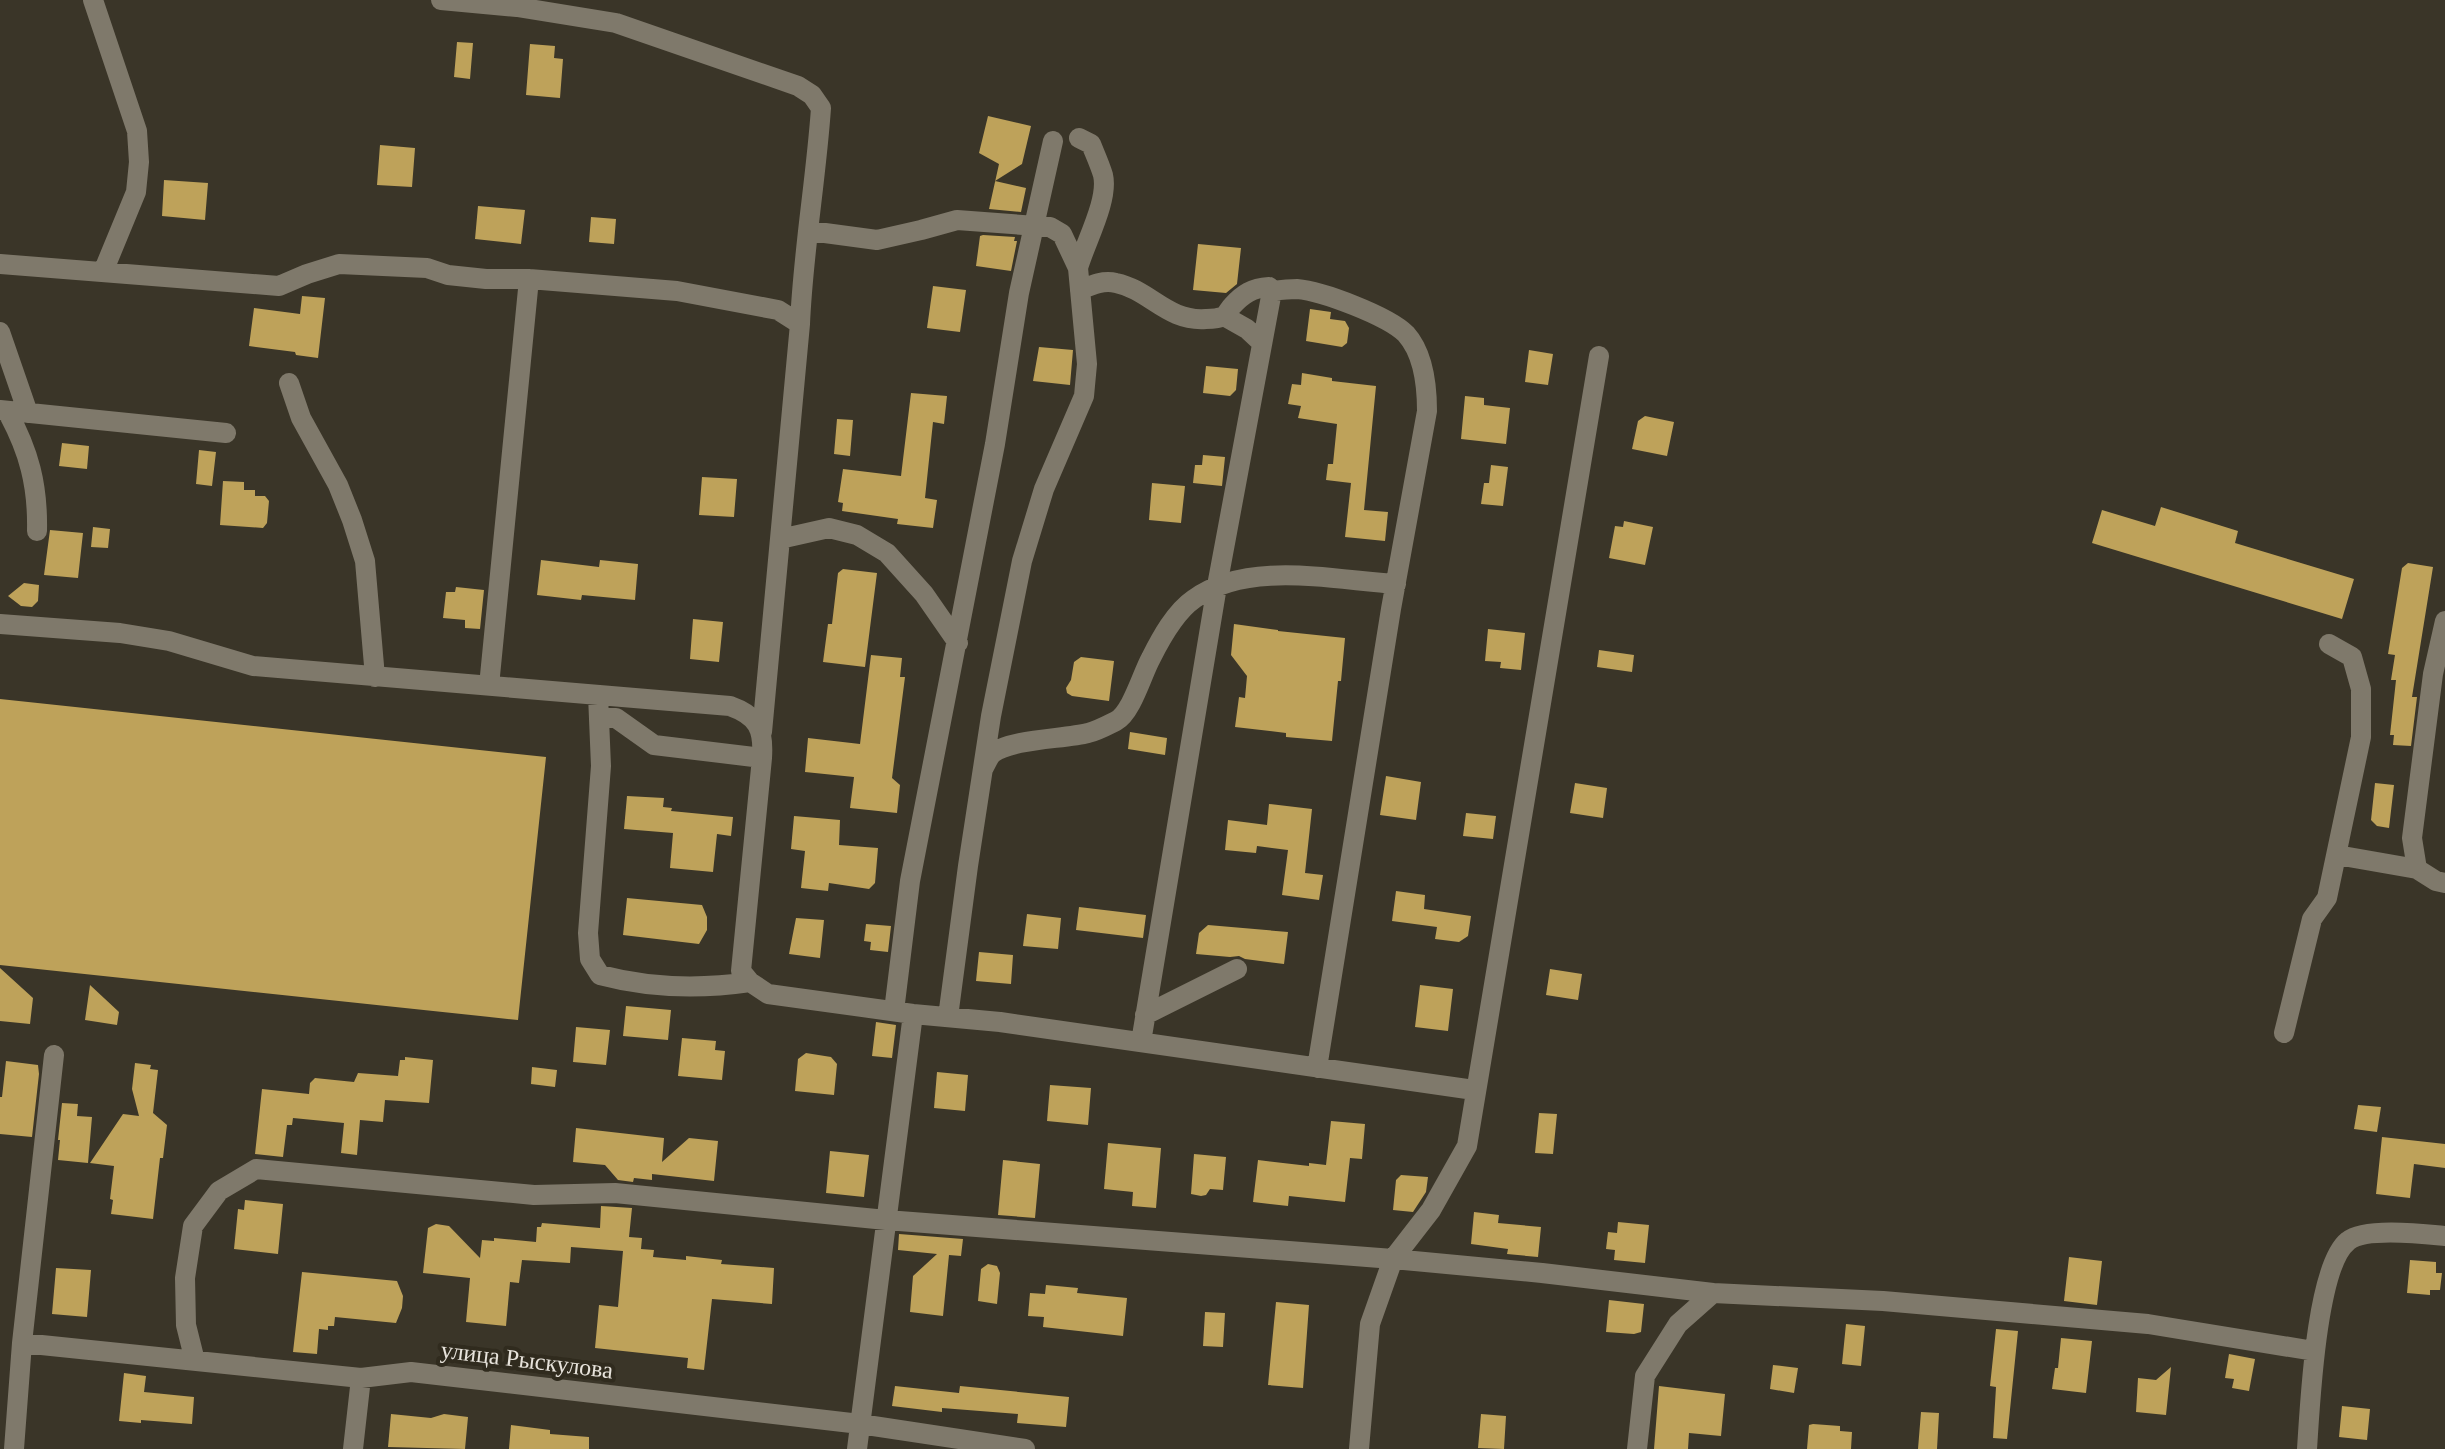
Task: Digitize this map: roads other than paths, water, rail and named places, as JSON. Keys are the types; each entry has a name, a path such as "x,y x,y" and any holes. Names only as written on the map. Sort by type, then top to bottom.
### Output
{"street":[{"path":"93,0 137,131 139,162 136,192 103,272"},
{"path":"441,0 517,7 616,23 798,86 812,95 821,108 810,231 803,272 741,971 750,982 778,997 1000,1022 1474,1090"},
{"path":"1078,268 1098,214 1104,178 1091,144 1079,138"},
{"path":"857,1449 886,1220 910,881 995,444 1019,293 1053,141"},
{"path":"810,231 877,240 957,220 1050,227 1062,234 1078,268 1087,364 1084,396 1044,489 1022,561 983,769 948,1017"},
{"path":"0,264 279,286 339,264 427,268 461,276 677,291 778,310 800,324"},
{"path":"489,686 529,279"},
{"path":"1080,290 1098,283 1115,283 1136,291 1173,315 1190,319 1224,316 1247,329 1262,343"},
{"path":"1224,316 1241,296 1256,288 1269,287 1272,291 1297,289 1326,296 1392,323 1407,336 1420,359 1427,391 1427,411 1317,1068"},
{"path":"1141,1042 1217,586 1272,291"},
{"path":"0,332 28,413"},
{"path":"1359,1449 1370,1324 1393,1259 1431,1210 1467,1146 1599,356"},
{"path":"289,383 301,418 338,485 365,561 375,677"},
{"path":"3,410 226,433"},
{"path":"3,410 23,441 32,471 37,531"},
{"path":"780,539 829,528 857,535 887,553 924,594 958,643"},
{"path":"983,769 993,753 1012,745 1090,733 1120,719 1170,624 1192,600 1217,586 1241,578 1283,575 1396,584"},
{"path":"2417,869 2412,838 2433,674 2445,621"},
{"path":"0,624 120,633 169,641 253,666 730,706 743,710 753,718 762,732"},
{"path":"2284,1033 2312,919 2327,898 2361,737 2361,689 2352,657 2329,644"},
{"path":"598,695 601,766 588,933 590,959 600,975 631,983 717,987 750,982"},
{"path":"599,718 616,718 654,745 762,758"},
{"path":"2337,855 2417,869 2445,883"},
{"path":"1145,1015 1237,969"},
{"path":"14,1449 22,1343 54,1055"},
{"path":"195,1361 186,1325 185,1278 193,1226 219,1191 256,1169 534,1195 615,1193 886,1220 1393,1259 1713,1293 1883,1301 2148,1324 2314,1351"},
{"path":"2307,1449 2314,1351 2330,1274 2338,1252 2350,1238 2394,1231 2445,1236"},
{"path":"1637,1449 1645,1376 1678,1324 1713,1293"},
{"name":"улица Рыскулова","path":"22,1343 361,1378 411,1372 860,1424 1013,1448"},
{"path":"353,1449 361,1378"}]}
